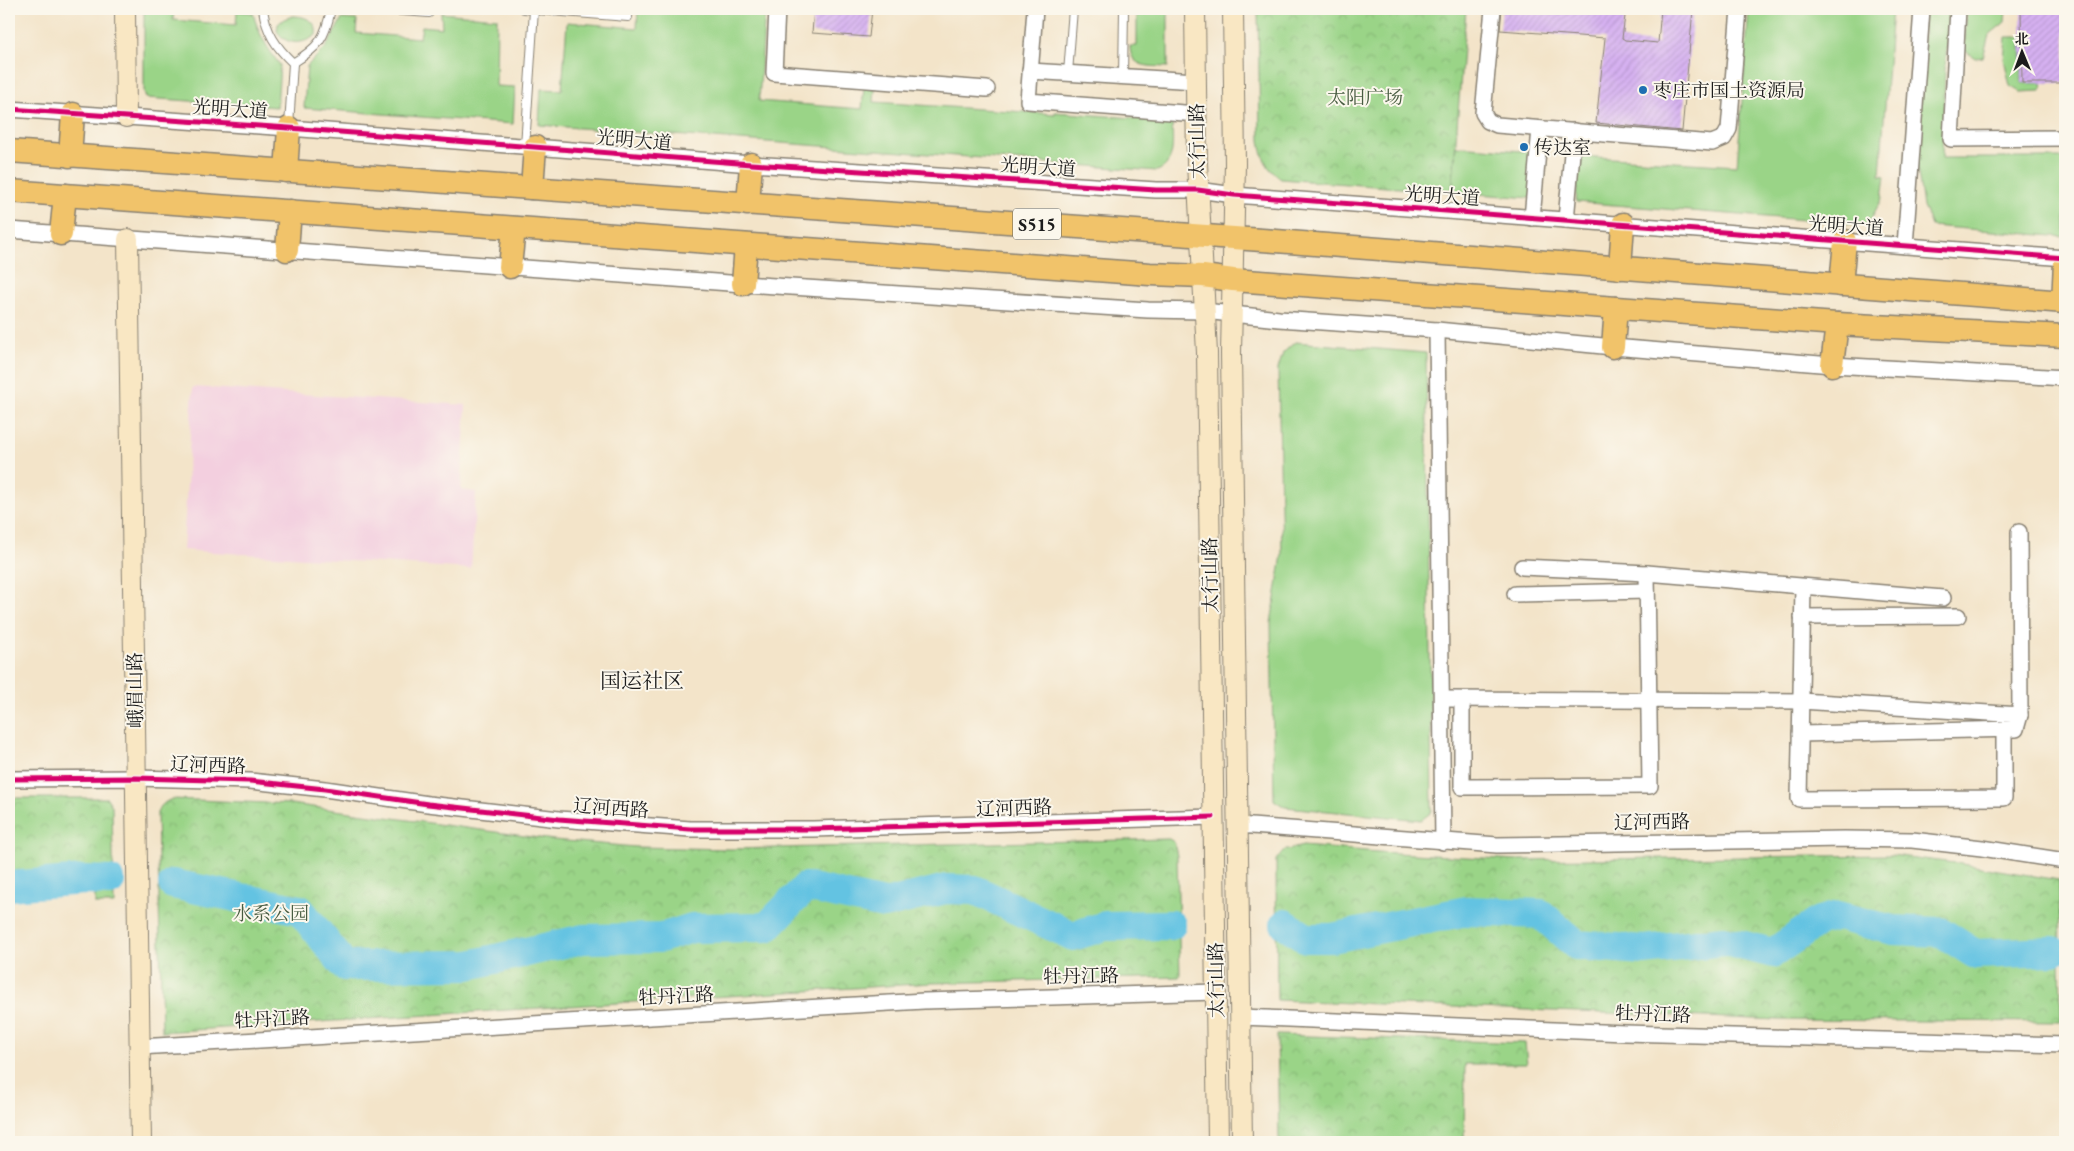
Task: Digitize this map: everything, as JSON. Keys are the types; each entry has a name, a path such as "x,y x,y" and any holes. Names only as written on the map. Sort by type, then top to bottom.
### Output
{"main road":[{"path":"125,9 126,117"},
{"name":"太行山路","path":"1195,9 1198,190 1204,311 1218,1142"},
{"name":"太行山路","path":"1233,9 1234,238 1232,315 1242,1142"},
{"path":"70,156 73,114"},
{"path":"286,171 289,128"},
{"path":"530,146 532,188"},
{"name":"S515","path":"9,152 1201,235 2064,302"},
{"path":"748,204 751,164"},
{"name":"S515","path":"9,191 1150,274 1203,276 1233,280 1837,324 2065,336"},
{"path":"61,234 65,195"},
{"path":"287,250 290,211"},
{"path":"1620,268 1623,224"},
{"path":"510,267 514,228"},
{"name":"峨眉山路","path":"128,239 141,1142"},
{"path":"1841,285 1845,241"},
{"path":"743,284 746,245"},
{"path":"2064,302 2065,260"},
{"path":"1613,347 1616,308"},
{"path":"1832,365 1837,324"}],"street":[{"path":"777,9 774,74 986,89"},
{"path":"1035,9 1028,101 1196,114"},
{"path":"1493,9 1483,113 1488,121 1497,125 1712,143 1724,138 1729,130 1739,9"},
{"path":"1905,246 1922,9"},
{"path":"1958,9 1951,139 2065,138"},
{"path":"1030,71 1196,81"},
{"name":"光明大道","path":"9,109 289,128 751,164 1156,190 1198,190 1234,195 1845,241 2065,260"},
{"path":"1532,218 1540,129"},
{"path":"1566,220 1574,131"},
{"path":"9,230 743,284 1148,310 1204,311 1232,315 1437,330 1832,365 2065,378"},
{"path":"1437,330 1443,842"},
{"path":"1800,734 2016,729 2020,714 2020,532"},
{"path":"1522,567 1647,573 1943,598"},
{"path":"1462,700 1462,787 1650,786 1647,573"},
{"path":"1803,586 1799,799 2004,798 2004,730"},
{"path":"1515,594 1647,591"},
{"path":"1802,617 1958,616"},
{"path":"1442,699 1801,701 2020,714"},
{"name":"辽河西路","path":"9,779 136,778 250,781 325,788 549,818 690,829 813,829 1213,817"},
{"name":"辽河西路","path":"1238,825 1443,842 1525,845 1880,839 1946,843 2065,861"},
{"name":"牡丹江路","path":"139,1047 924,1001 1216,992"},
{"name":"牡丹江路","path":"1241,1016 1625,1033 2065,1045"}],"lane":[{"path":"263,9 269,35 293,63 289,128"},
{"path":"293,63 309,54 321,40 327,31 331,9"},
{"path":"375,9 429,13 429,9"},
{"path":"524,9 628,17 629,9"},
{"path":"1068,74 1072,9"},
{"path":"1123,77 1124,9"},
{"path":"530,146 534,10"}],"shaded area":[{"path":"193,387 466,405 461,490 476,492 471,569 183,550"}],"green space":[{"path":"144,9 174,9 173,20 236,25 237,11 253,13 264,40 280,65 277,107 146,98 144,92"},
{"path":"638,9 765,9 759,101 862,109 864,87 875,88 874,102 1055,114 1055,112 1172,121 1173,143 1171,157 1163,168 1157,171 539,125 541,89 562,90 567,22 637,28"},
{"path":"1137,9 1168,9 1168,67 1143,65 1134,59 1130,46 1137,46"},
{"name":"太阳广场","path":"1258,9 1466,9 1452,192 1281,179 1271,171 1262,152 1260,140"},
{"path":"1749,9 1892,9 1880,175 1885,176 1882,198 1868,225 1576,202 1579,156 1737,166"},
{"path":"1925,9 1950,9 1945,69 1942,158 2065,158 2065,237 1931,226 1923,206 1916,159"},
{"path":"1967,9 2006,9 2005,22 1989,35 1983,57 1975,58 1964,50"},
{"path":"441,13 497,18 496,86 515,87 513,124 304,108 307,66 326,47 342,19 357,20 356,33 420,38 422,26 442,28"},
{"path":"293,16 310,20 315,26 316,35 300,42 290,41 281,36 277,31 278,24 284,19"},
{"path":"2006,37 2021,37 2022,83 2042,83 2041,91 2020,92 2010,86 2004,59"},
{"path":"1456,146 1535,152 1531,198 1452,192"},
{"path":"1295,342 1426,353 1432,812 1421,820 1285,807 1274,800 1271,623 1282,555 1278,369 1283,353"},
{"path":"9,798 107,798 112,806 114,904 95,904 95,890 9,896"},
{"name":"水系公园","path":"173,799 291,804 554,840 636,847 730,849 1169,839 1174,842 1177,856 1180,977 932,983 162,1032 157,813 164,804"},
{"path":"1303,846 1518,860 1892,855 2059,880 2061,1022 1779,1020 1277,1000 1276,860 1283,851"},
{"path":"1277,1035 1525,1043 1527,1064 1465,1064 1464,1142 1279,1142"}],"building":[{"path":"814,9 872,9 869,37 812,33"},
{"name":"枣庄市国土资源局","path":"1502,9 1626,9 1622,38 1625,40 1658,43 1661,9 1693,9 1682,131 1596,123 1605,38 1500,30"},
{"path":"2021,9 2065,9 2065,83 2022,83"}],"waterway":[{"path":"9,886 84,880 110,881"},
{"path":"173,884 300,910 345,966 469,965 583,939 661,938 692,928 767,927 806,887 884,904 946,889 975,890 1073,936 1105,926 1171,925"},
{"path":"1285,924 1306,938 1332,938 1467,911 1541,914 1576,945 1644,950 1724,941 1773,953 1819,921 1838,916 1893,930 1941,932 1975,954 2053,951"}],"cycle path":[{"path":"9,109 289,128 751,164 1156,190 1198,190 1234,195 2065,258"},
{"path":"9,779 136,778 250,781 559,819 690,829 813,829 1213,817"}],"place":[{"name":"枣庄市国土资源局","path":"1643,90"},
{"name":"传达室","path":"1524,147"}],"district":[{"name":"国运社区","path":"642,680"}]}
